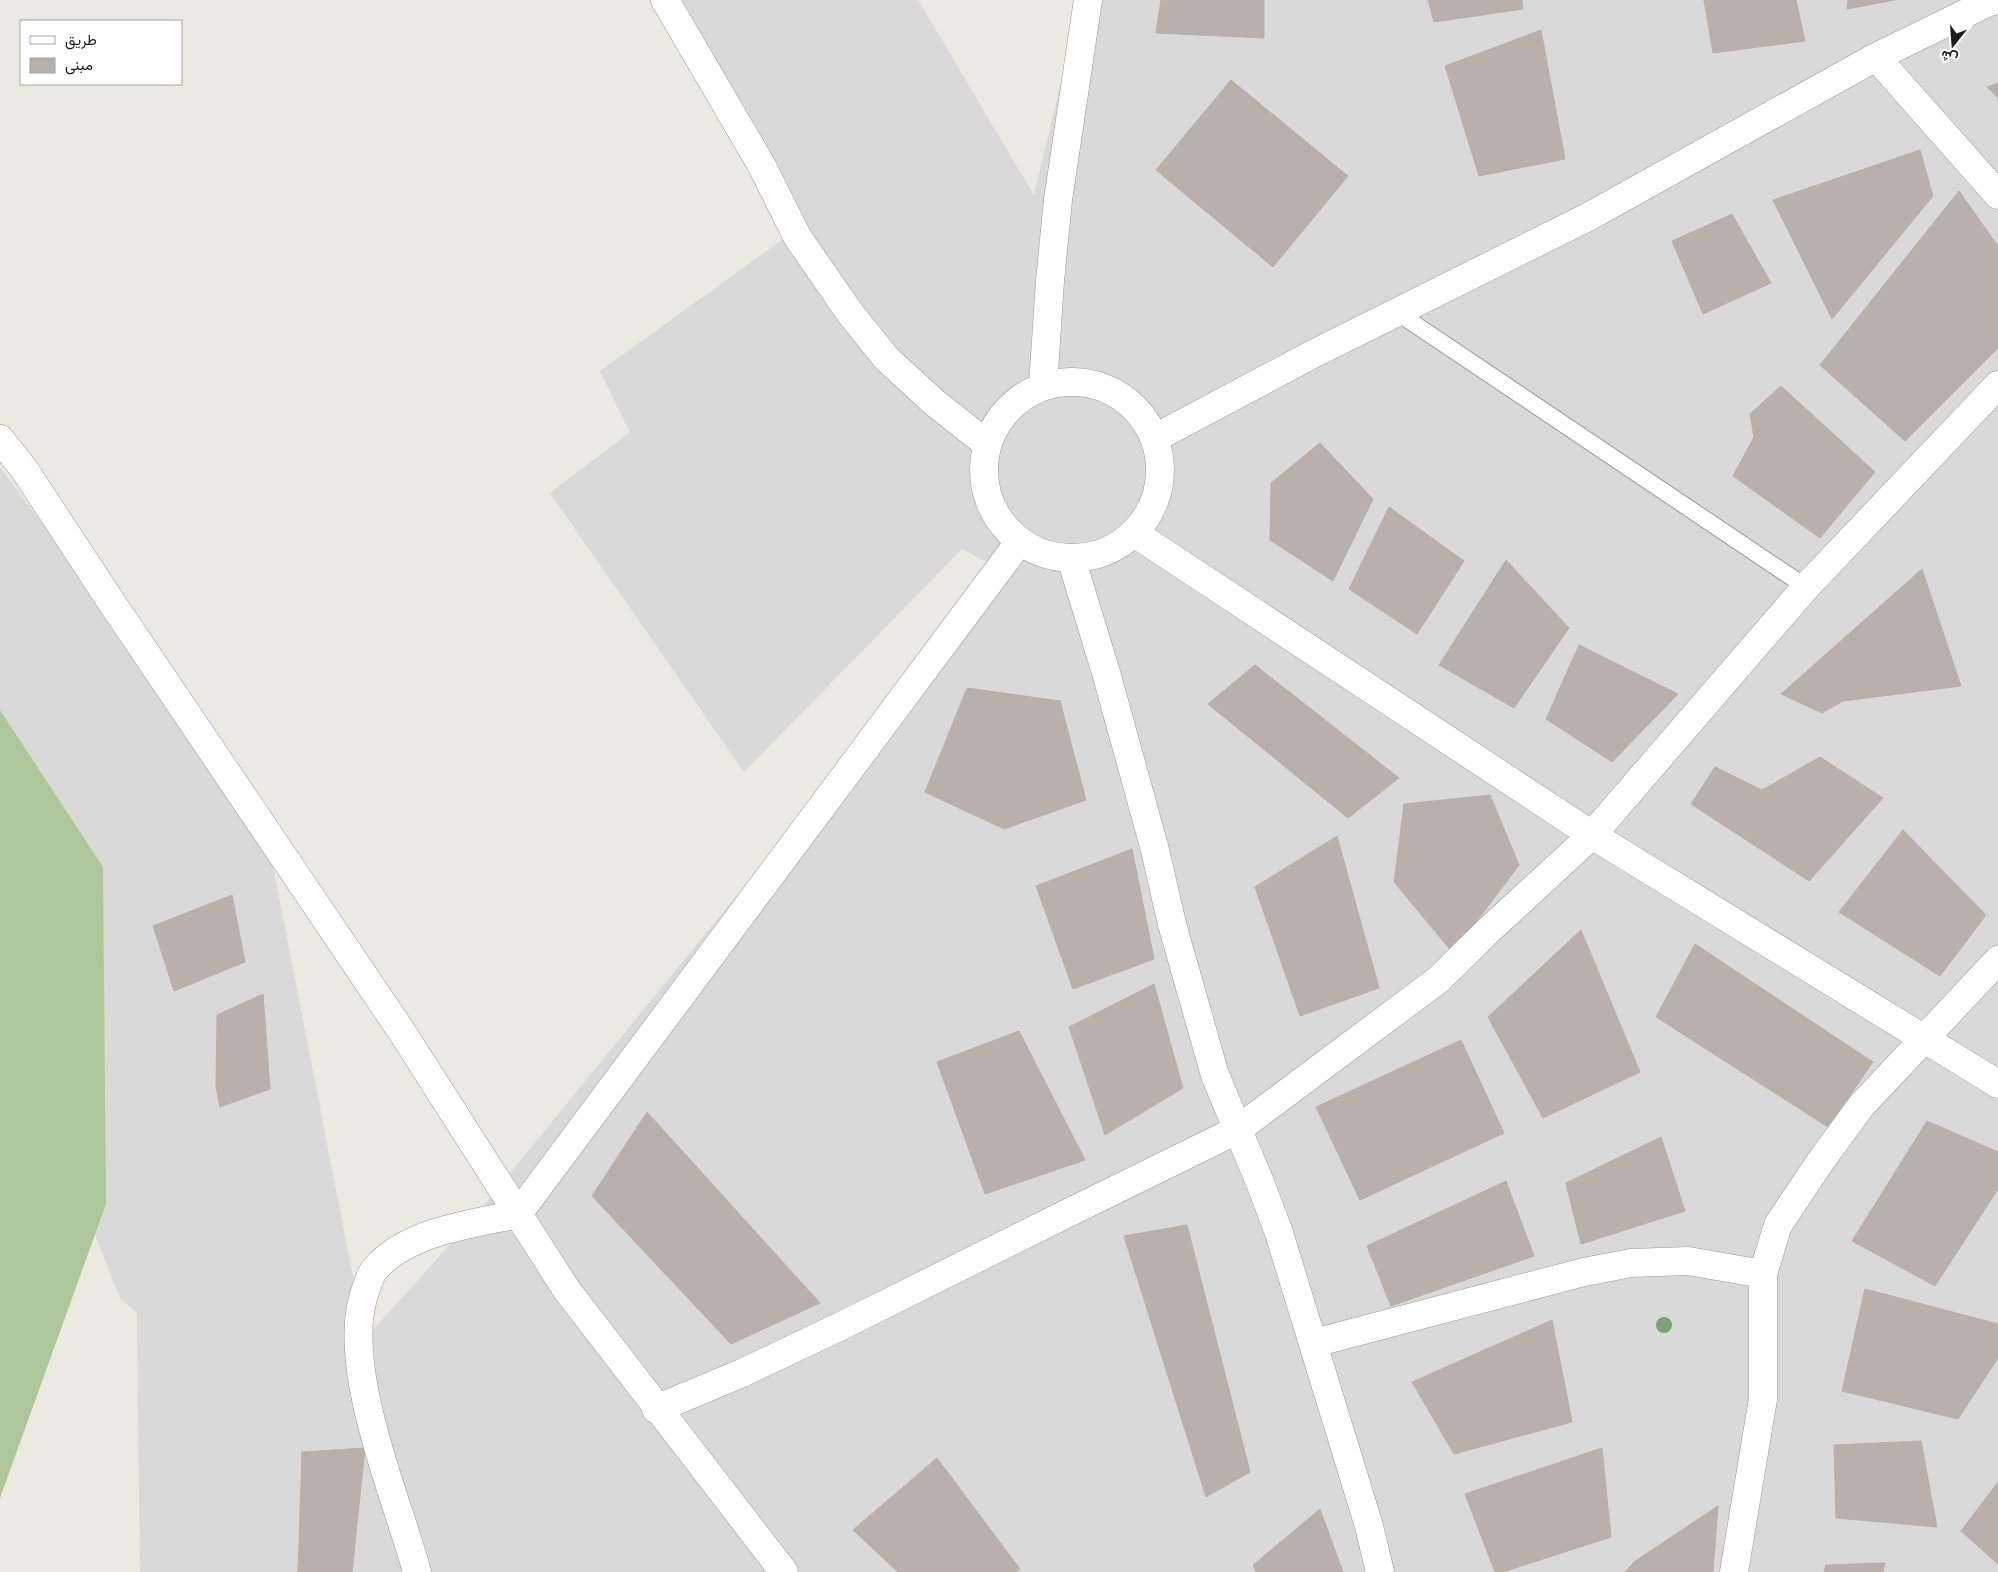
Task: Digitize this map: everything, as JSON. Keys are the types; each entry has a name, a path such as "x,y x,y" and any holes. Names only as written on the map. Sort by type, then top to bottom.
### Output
{"street":[{"path":"666,0 762,166 798,238 850,314 887,359 935,403 987,444"},
{"path":"1043,386 1058,200 1088,0"},
{"path":"1155,438 1313,354 1588,217 1876,58 1989,2 1998,0"},
{"path":"1876,58 1998,196"},
{"path":"1069,381 1096,385 1121,396 1141,414 1155,438 1160,463 1159,488 1150,513 1134,533 1115,547 1094,556 1071,558 1044,554 1020,541 1001,522 988,498 984,472 987,444 995,426 1008,409 1024,396 1043,386 1069,381"},
{"path":"656,1409 742,1373 841,1326 1064,1214 1238,1130 1438,980 1592,835 1806,587 1998,385"},
{"path":"0,439 24,469 402,1032 566,1289 656,1409 784,1572"},
{"path":"1134,533 1592,835 1998,1084"},
{"path":"416,1572 383,1464 360,1364 358,1322 364,1294 374,1270 390,1255 405,1245 444,1230 518,1214 1020,541"},
{"path":"1071,558 1107,676 1215,1075 1262,1185 1314,1343 1369,1526 1380,1572"},
{"path":"1734,1572 1763,1399 1763,1274 1778,1225 1820,1162 1862,1106 1998,960"},
{"path":"1314,1343 1584,1272 1631,1263 1688,1261 1763,1274"}],"lane":[{"path":"1398,313 1806,587"}],"shaded area":[{"path":"659,0 918,0 1034,195 1081,0 1998,0 1998,1572 140,1572 137,1313 120,1298 18,1041 0,964 0,467 107,611 271,856 365,1339 472,1220 1002,570 962,549 744,772 550,493 630,432 600,371 793,232"}],"green space":[{"path":"0,710 103,867 106,1204 0,1498"}],"building":[{"path":"1161,0 1264,0 1264,38 1156,33"},
{"path":"1428,0 1522,0 1523,9 1434,22"},
{"path":"1704,0 1796,0 1805,41 1713,53"},
{"path":"1848,0 1895,0 1847,9"},
{"path":"1541,30 1565,159 1479,176 1445,66"},
{"path":"1231,80 1348,176 1273,267 1156,170"},
{"path":"1998,83 1998,98 1987,87"},
{"path":"1920,150 1933,196 1832,319 1773,200"},
{"path":"1959,191 1998,246 1998,348 1905,441 1820,365"},
{"path":"1732,214 1771,283 1703,314 1672,241"},
{"path":"1781,386 1875,472 1820,538 1733,476 1754,437 1750,414"},
{"path":"1320,443 1373,499 1333,581 1270,540 1271,483"},
{"path":"1389,507 1464,561 1417,634 1349,589"},
{"path":"1506,560 1569,628 1514,708 1439,665"},
{"path":"1922,569 1961,686 1843,701 1822,713 1781,694"},
{"path":"1579,645 1678,694 1612,762 1546,719"},
{"path":"1255,665 1399,778 1348,818 1208,704"},
{"path":"967,688 1060,701 1086,800 1004,829 925,792"},
{"path":"1820,757 1883,798 1809,881 1691,804 1715,767 1762,790"},
{"path":"1490,795 1519,865 1453,953 1394,882 1404,804"},
{"path":"1903,830 1986,915 1940,976 1839,912"},
{"path":"1337,836 1379,988 1300,1016 1255,887"},
{"path":"1132,849 1154,959 1073,989 1036,886"},
{"path":"232,895 245,962 174,991 153,926"},
{"path":"1581,930 1640,1072 1543,1118 1488,1017"},
{"path":"1695,944 1873,1062 1828,1127 1656,1017"},
{"path":"1154,984 1183,1088 1105,1135 1069,1027"},
{"path":"263,994 270,1089 220,1107 216,1086 217,1015"},
{"path":"1019,1031 1085,1160 985,1194 937,1062"},
{"path":"1461,1040 1504,1133 1360,1200 1316,1107"},
{"path":"647,1112 820,1303 731,1344 592,1196"},
{"path":"1927,1121 1998,1152 1998,1189 1935,1286 1852,1241"},
{"path":"1661,1137 1685,1211 1581,1244 1566,1183"},
{"path":"1506,1181 1534,1256 1391,1306 1367,1246"},
{"path":"1187,1225 1250,1472 1206,1497 1124,1236"},
{"path":"1865,1289 1998,1324 1998,1358 1958,1419 1842,1391"},
{"path":"1552,1320 1572,1422 1454,1454 1412,1382"},
{"path":"1921,1441 1937,1527 1836,1518 1834,1445"},
{"path":"365,1448 352,1572 298,1572 302,1452"},
{"path":"1602,1448 1611,1537 1503,1572 1495,1572 1465,1494"},
{"path":"937,1458 1020,1569 1015,1572 898,1572 853,1530"},
{"path":"1998,1482 1998,1564 1961,1531"},
{"path":"1718,1506 1713,1572 1625,1572 1634,1562"},
{"path":"1320,1509 1343,1572 1256,1572 1253,1565"},
{"path":"1885,1563 1883,1572 1824,1572 1826,1565"}]}
